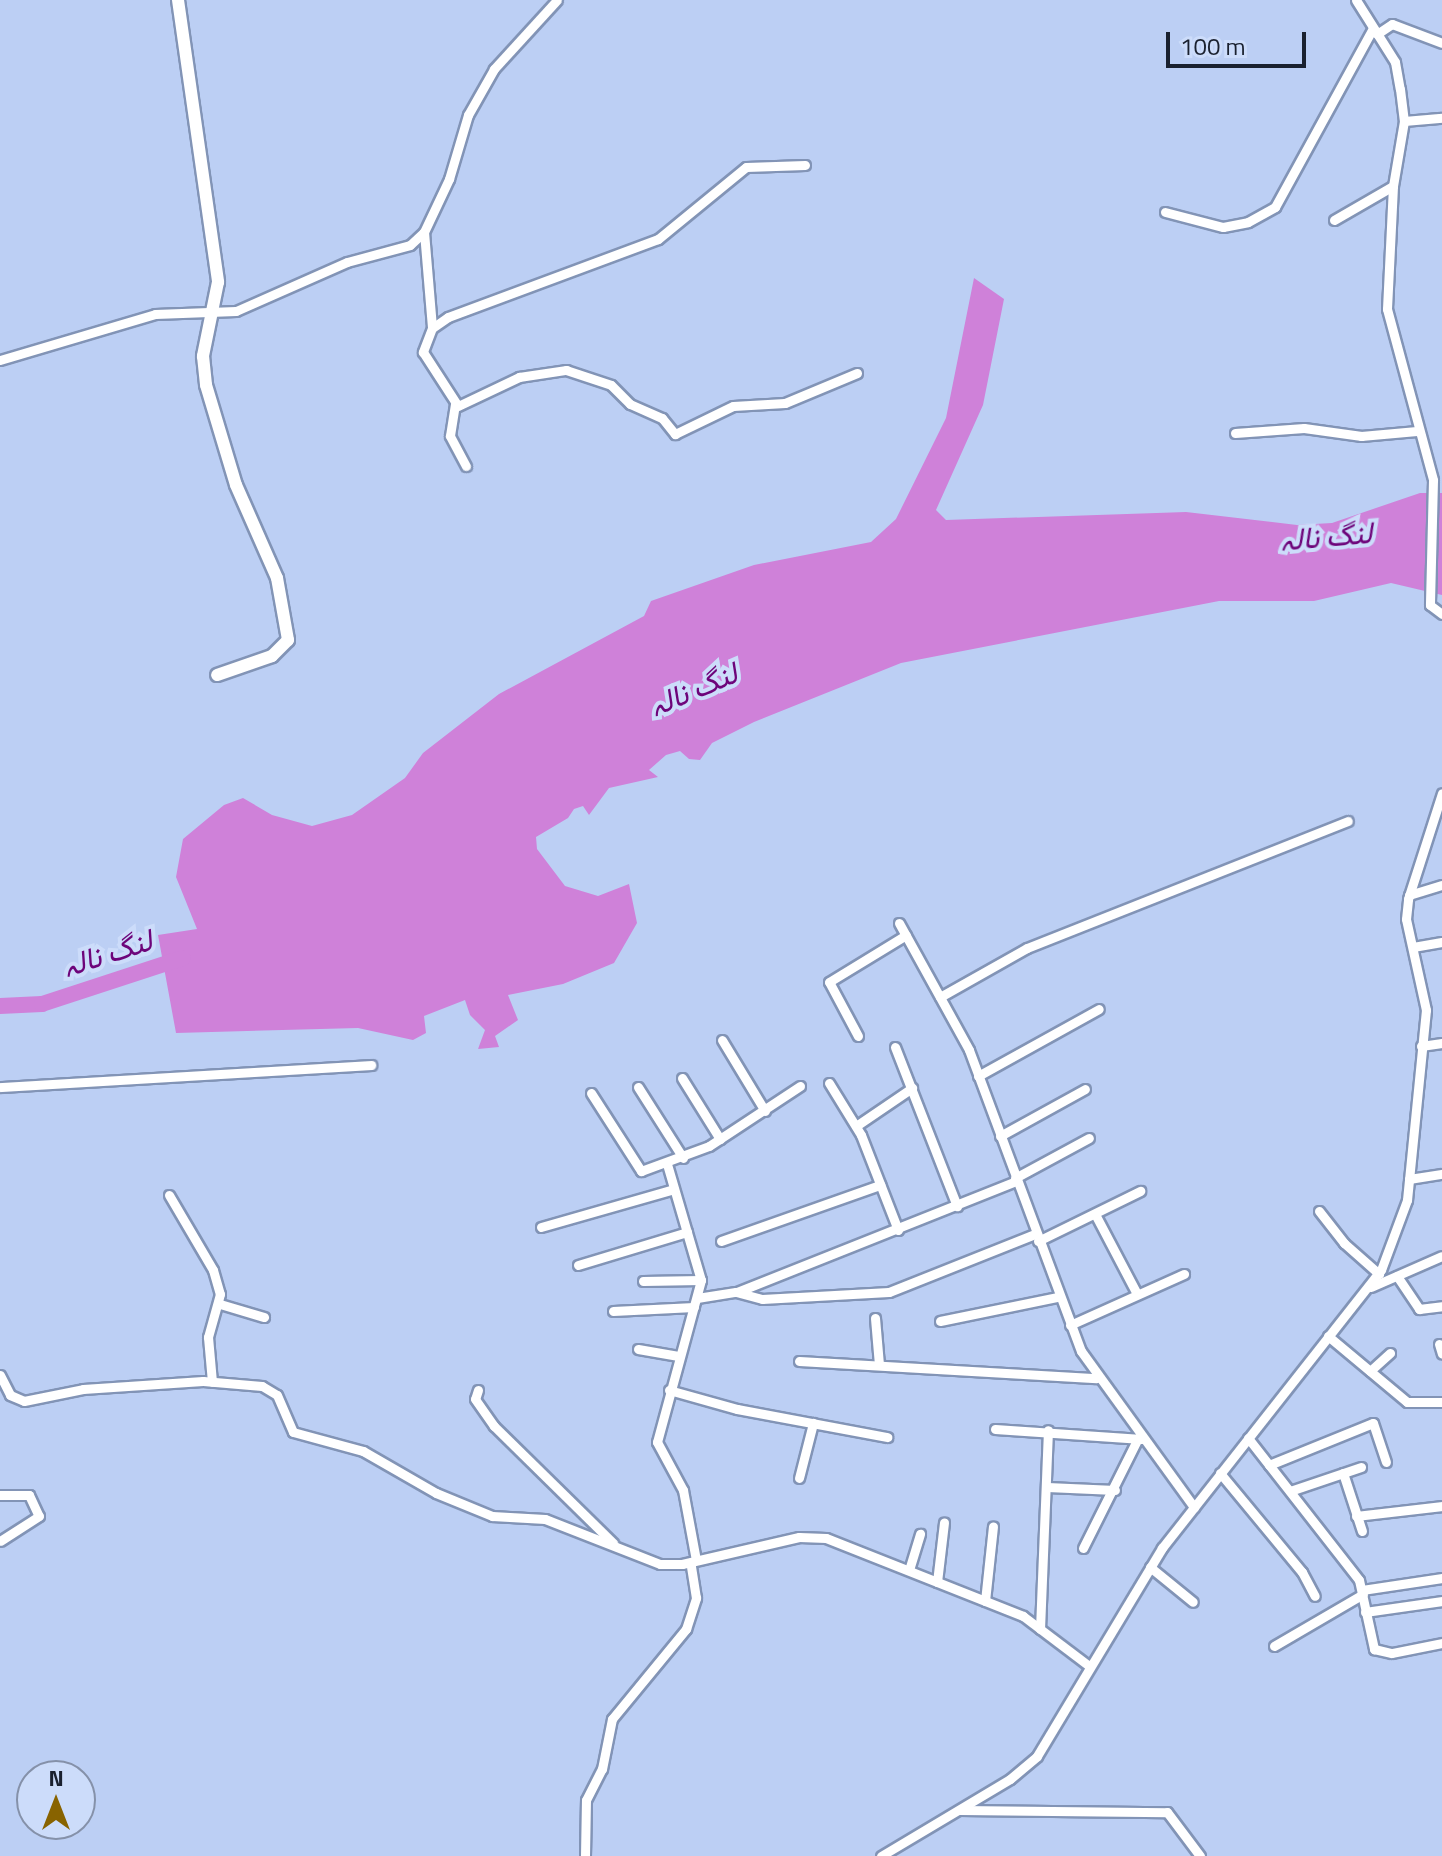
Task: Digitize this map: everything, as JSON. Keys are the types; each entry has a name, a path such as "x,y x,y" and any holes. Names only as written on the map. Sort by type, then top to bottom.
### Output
{"street":[{"path":"178,0 213,216 218,282 203,356 206,385 236,485 277,578 288,640 272,656 217,675"},
{"path":"0,360 155,314 213,314 247,308 347,262 405,248 424,232 449,179 468,115 494,69 557,0"},
{"path":"1356,0 1395,62 1404,121 1393,186 1387,309 1417,431 1433,480 1430,605 1442,614"},
{"path":"1165,212 1223,227 1248,222 1275,207 1375,31 1392,24 1442,43"},
{"path":"1404,121 1442,118"},
{"path":"432,328 594,259 658,239 746,167 805,165"},
{"path":"1334,220 1393,186"},
{"path":"424,232 432,328 423,352 449,386 455,404 450,436 466,466"},
{"path":"455,404 467,406 519,377 566,370 611,385 630,404 662,418 675,434 733,406 785,403 857,373"},
{"path":"1235,433 1304,428 1361,436 1417,431"},
{"path":"881,1856 1010,1779 1037,1756 1150,1567 1220,1473 1379,1274 1392,1249 1409,1179 1426,1010 1406,919 1409,895 1442,793"},
{"path":"940,997 1027,948 1348,821"},
{"path":"1409,895 1442,885"},
{"path":"899,923 940,997 978,1076 1057,1297 1070,1325 1097,1378 1194,1507"},
{"path":"858,1036 829,982 906,935"},
{"path":"1413,947 1442,942"},
{"path":"978,1076 1099,1009"},
{"path":"722,1040 765,1111"},
{"path":"1421,1046 1442,1043"},
{"path":"895,1047 957,1206"},
{"path":"0,1087 371,1065"},
{"path":"682,1078 720,1139"},
{"path":"829,1083 856,1126 898,1230"},
{"path":"591,1093 641,1171 683,1158 720,1139 800,1086"},
{"path":"638,1087 683,1158"},
{"path":"856,1126 912,1088"},
{"path":"1000,1136 1085,1089"},
{"path":"613,1311 696,1302 736,1292 957,1206 1016,1179 1089,1138"},
{"path":"585,1856 586,1800 602,1769 608,1731 686,1629 696,1598 683,1490 657,1442 701,1280 667,1164"},
{"path":"1409,1179 1442,1174"},
{"path":"721,1241 880,1185"},
{"path":"541,1227 674,1189"},
{"path":"736,1292 762,1299 889,1292 1036,1238 1095,1214 1140,1191"},
{"path":"169,1195 213,1270 220,1304 208,1337 212,1382"},
{"path":"1319,1211 1344,1243 1379,1274"},
{"path":"1095,1214 1137,1294"},
{"path":"578,1265 687,1232"},
{"path":"1368,1288 1442,1256"},
{"path":"1070,1325 1184,1274"},
{"path":"1397,1276 1419,1309 1442,1306"},
{"path":"643,1281 701,1280"},
{"path":"940,1321 1057,1297"},
{"path":"220,1304 264,1317"},
{"path":"875,1318 879,1365"},
{"path":"1328,1336 1407,1402 1442,1402"},
{"path":"638,1349 678,1356"},
{"path":"1370,1371 1390,1353"},
{"path":"799,1361 1097,1378"},
{"path":"0,1375 10,1395 24,1401 83,1389 212,1382 272,1391 293,1432 363,1451 484,1513 545,1519 660,1564 693,1561 799,1537 826,1538 985,1601 1040,1629 1089,1666"},
{"path":"478,1390 475,1399 494,1426 616,1545"},
{"path":"669,1390 887,1437"},
{"path":"799,1478 813,1423"},
{"path":"1269,1465 1373,1423 1386,1462"},
{"path":"995,1429 1140,1438"},
{"path":"1040,1629 1048,1430"},
{"path":"1083,1548 1140,1438"},
{"path":"1248,1438 1362,1592 1369,1639 1381,1653 1442,1643"},
{"path":"1290,1491 1361,1467"},
{"path":"1220,1473 1302,1572 1315,1596"},
{"path":"1343,1473 1362,1531"},
{"path":"1047,1487 1115,1490"},
{"path":"0,1495 29,1495 39,1516 0,1541"},
{"path":"1356,1516 1442,1506"},
{"path":"937,1582 944,1522"},
{"path":"985,1601 993,1526"},
{"path":"909,1570 920,1534"},
{"path":"1150,1567 1193,1602"},
{"path":"1274,1646 1362,1592 1442,1578"},
{"path":"1365,1612 1442,1601"},
{"path":"956,1810 1167,1812 1200,1856"}],"water":[{"path":"974,278 1004,299 983,405 936,510 946,520 1186,512 1297,525 1332,523 1420,493 1442,493 1442,595 1391,583 1314,601 1219,601 901,663 754,722 712,743 700,760 689,759 680,751 666,755 649,770 658,777 609,788 589,815 583,806 574,809 568,818 536,837 537,849 565,886 598,896 629,884 637,923 614,963 563,984 508,995 518,1020 495,1036 499,1047 478,1049 485,1030 470,1015 465,1000 424,1016 426,1033 413,1040 358,1028 176,1033 158,935 197,929 176,877 183,839 224,805 243,798 272,815 312,826 352,815 405,778 423,753 499,694 644,616 651,601 754,565 871,542 896,519 946,418"}],"waterway":[{"name":"لنگ نالہ","path":"0,1006 42,1004 183,958"}]}
